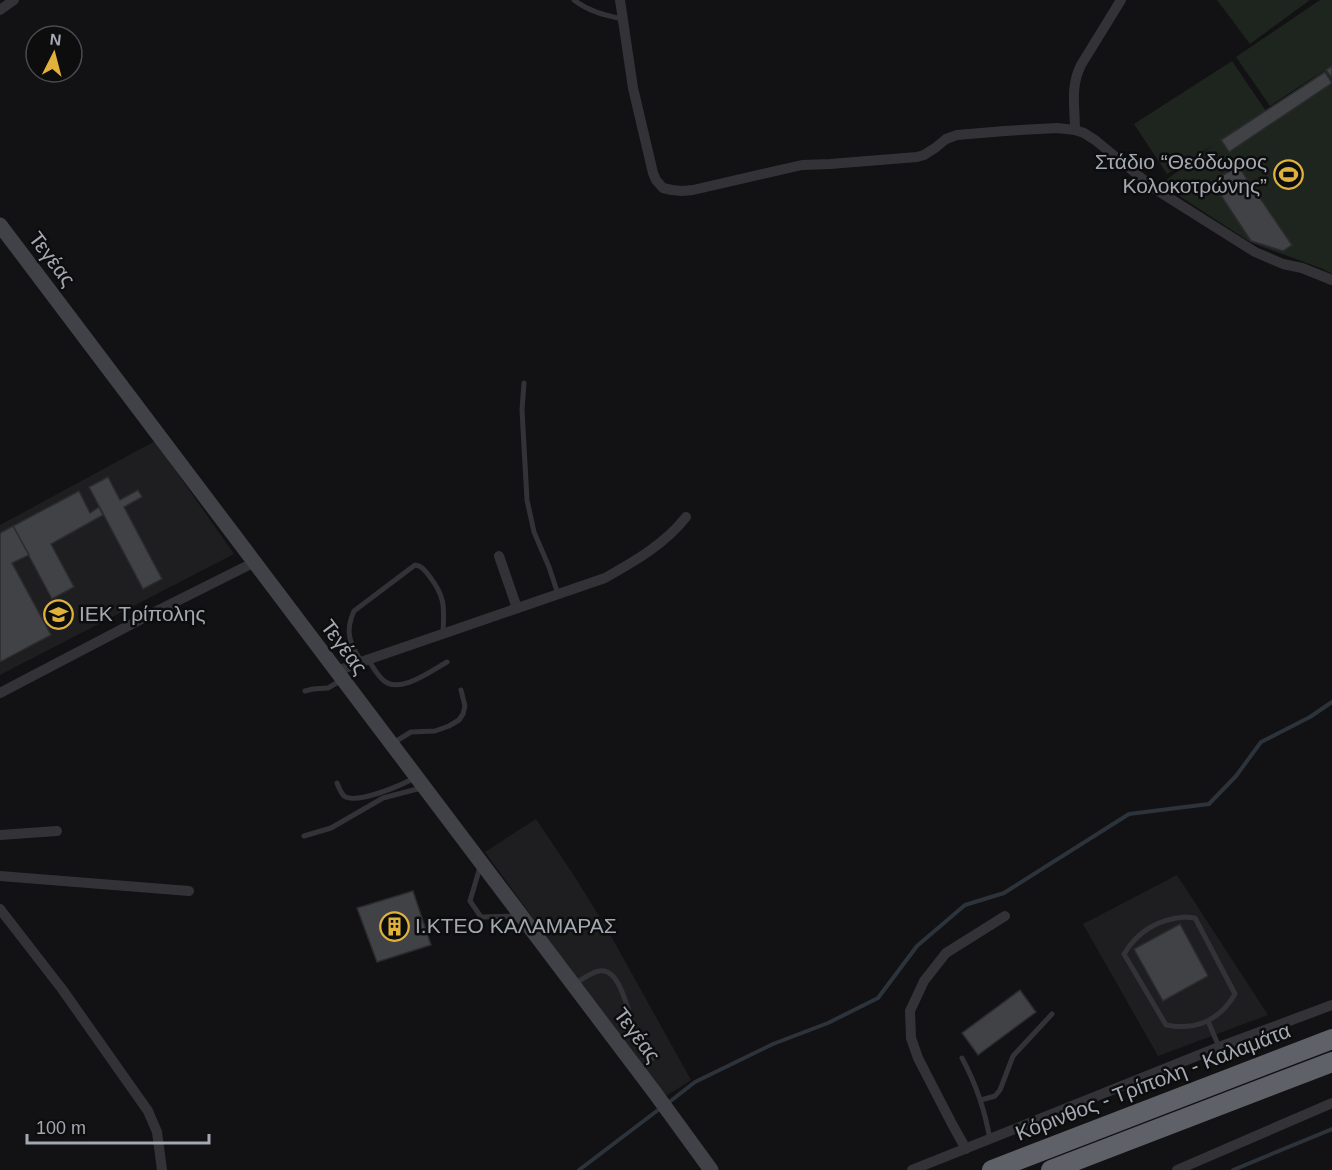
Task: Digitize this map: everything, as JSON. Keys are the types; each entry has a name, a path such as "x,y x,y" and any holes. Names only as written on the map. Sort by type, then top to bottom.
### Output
{"highway":[{"name":"Κόρινθος - Τρίπολη - Καλαμάτα","path":"992,1170 1332,1039"},
{"path":"1051,1170 1332,1062"}],"main road":[{"name":"Τεγέας","path":"0,225 711,1170"}],"street":[{"path":"0,10 14,0"},
{"path":"620,0 633,88 652,173 663,188 693,190 802,165 916,158 946,139 957,135 1057,128 1075,130 1095,140 1155,189 1255,252 1332,280"},
{"path":"1075,130 1075,76 1121,0"},
{"path":"340,676 364,661 605,578 639,559 676,529 686,517"},
{"path":"499,556 517,608"},
{"path":"0,693 255,562"},
{"path":"0,836 57,831"},
{"path":"0,876 189,891"},
{"path":"0,909 62,989 148,1111 157,1132 162,1170"},
{"path":"966,1149 918,1058 911,1038 910,1011 924,981 946,953 1005,916"},
{"path":"912,1170 1219,1047 1332,1005"},
{"path":"1177,1170 1188,1168 1332,1103"}],"lane":[{"path":"574,0 601,15 622,19"},
{"path":"524,383 522,410 527,500 534,532 558,594"},
{"path":"443,634 444,608 441,594 422,567 415,565 354,611 348,628 354,652 391,685 406,684 447,662"},
{"path":"305,692 328,688 340,676"},
{"path":"392,744 411,732 435,731 459,720 465,706 461,690"},
{"path":"337,783 343,795 356,799 420,782"},
{"path":"304,836 331,828 383,798 420,782"},
{"path":"481,862 470,901 481,917 522,916"},
{"path":"1195,918 1235,994 1224,1010 1208,1021 1191,1026 1166,1024 1124,954 1130,944 1146,929 1166,920 1195,918"},
{"path":"573,985 600,970 614,976 622,991 635,1031 653,1058"},
{"path":"981,1100 994,1096 1000,1090 1013,1056 1052,1014"},
{"path":"1208,1021 1219,1047"},
{"path":"962,1058 981,1100 990,1140"}],"shaded area":[{"path":"1217,0 1310,0 1250,44"},
{"path":"1320,0 1332,0 1332,66 1326,70 1332,78 1332,83 1325,72 1275,104 1329,67 1270,106 1236,57"},
{"name":"Στάδιο “Θεόδωρος Κολοκοτρώνης”","path":"1232,61 1266,111 1221,140 1229,152 1332,83 1332,274 1250,242 1164,186 1162,183 1213,145 1167,174 1134,124","holes":["1237,166 1292,245 1283,251 1251,241 1212,182"]},
{"name":"ΙΕΚ Τρίπολης","path":"155,441 234,554 0,675 0,525"},
{"path":"536,819 606,927 691,1080 663,1098 485,852"},
{"path":"1177,875 1268,1015 1158,1056 1083,924"}],"building":[{"path":"1332,66 1332,78 1326,70"},
{"path":"1325,72 1332,83 1229,152 1221,140"},
{"path":"1238,166 1292,245 1283,251 1251,241 1212,182"},
{"path":"108,477 120,500 138,490 142,497 124,507 162,579 143,589 89,487"},
{"path":"79,491 90,513 99,507 103,515 51,544 74,587 52,599 13,526"},
{"path":"13,526 29,555 12,563 51,635 0,662 0,533"},
{"name":"Ι.ΚΤΕΟ ΚΑΛΑΜΑΡΑΣ","path":"413,891 431,945 377,962 357,908"},
{"path":"1180,924 1208,976 1163,1001 1134,949"},
{"path":"1020,990 1036,1012 978,1055 962,1033"}],"waterway":[{"path":"668,1103 695,1082 773,1044 828,1023 878,998 917,946 965,905 1004,893 1129,814 1209,804 1236,776 1261,742 1310,717 1332,702"},
{"path":"579,1170 662,1107"},
{"path":"1233,1170 1332,1129"}],"place":[{"name":"Στάδιο “Θεόδωρος Κολοκοτρώνης”","path":"1288,174"},
{"name":"ΙΕΚ Τρίπολης","path":"58,614"},
{"name":"Ι.ΚΤΕΟ ΚΑΛΑΜΑΡΑΣ","path":"394,926"}]}
